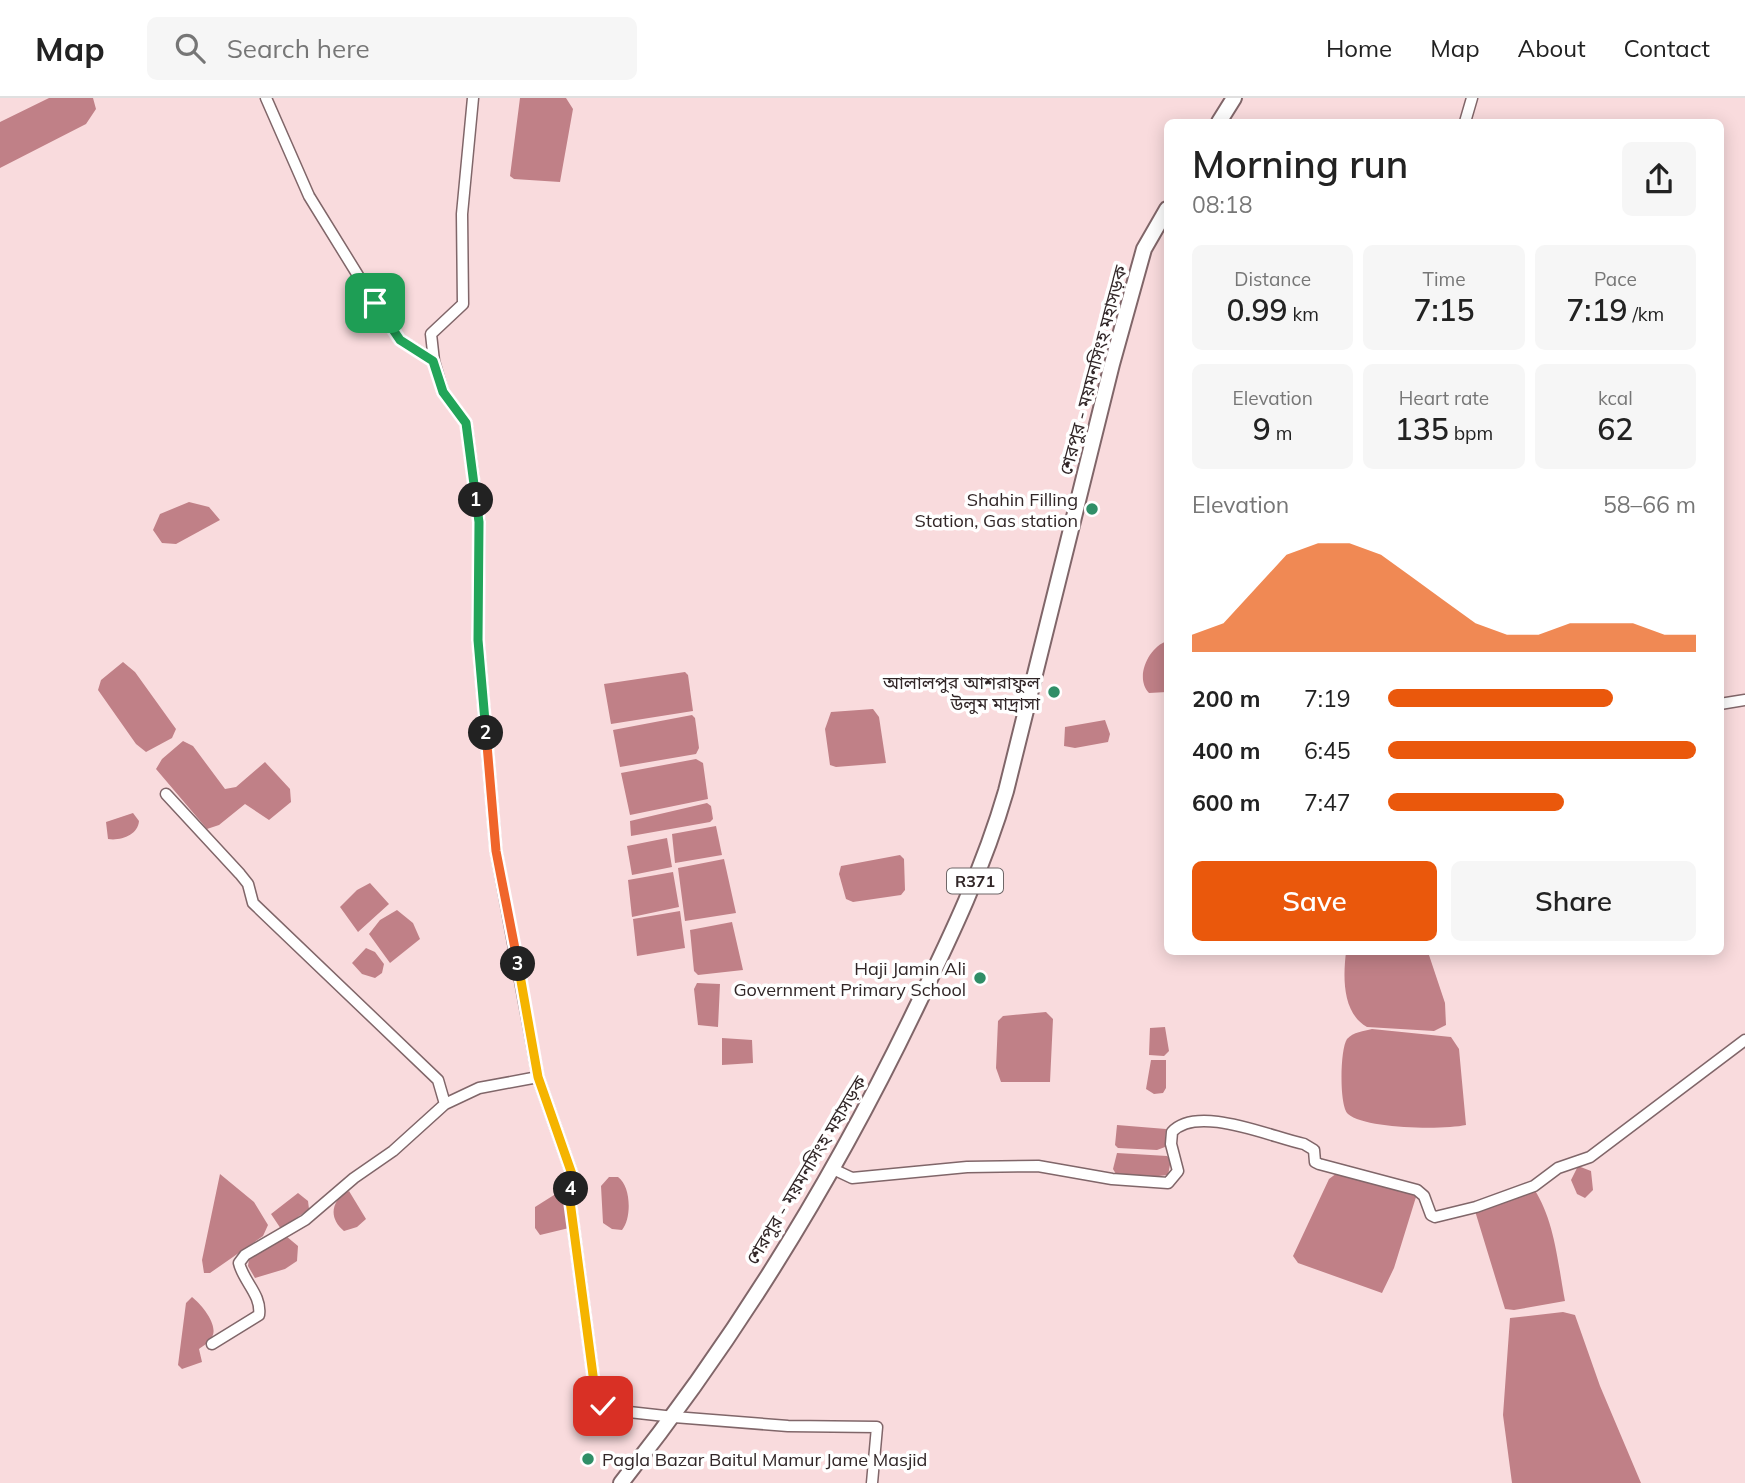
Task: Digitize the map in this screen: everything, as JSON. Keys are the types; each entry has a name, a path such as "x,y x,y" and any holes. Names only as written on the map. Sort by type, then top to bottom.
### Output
{"main road":[{"path":"1221,119 1234,98"},
{"name":"শেরপুর - ময়মনসিংহ মহাসড়ক","path":"621,1483 674,1417 833,1169 882,1080 960,918 990,845 1112,364 1144,249 1164,214"}],"street":[{"path":"266,98 309,196 375,303 400,340 433,361"},
{"path":"474,98 462,215 463,304 431,334 433,361 443,392 466,423 479,522 478,640 496,851 538,1077 573,1177 570,1201 596,1398 603,1406 674,1417 788,1426 877,1427 872,1483"},
{"path":"1466,119 1472,98"},
{"path":"1724,703 1745,700"},
{"path":"166,794 248,884 253,903 438,1080 445,1104"},
{"path":"833,1169 852,1178 967,1167 1038,1166 1123,1180 1168,1183 1178,1171 1171,1144 1172,1132 1189,1120 1211,1120 1304,1144 1314,1150 1315,1161 1319,1164 1416,1189 1424,1196 1431,1215 1435,1217 1476,1207 1534,1186 1558,1168 1590,1157 1745,1040"},
{"path":"212,1344 259,1315 261,1306 239,1262 245,1255 305,1220 354,1178 393,1151 445,1104 479,1088 538,1077"}],"shaded area":[{"path":"49,98 93,98 96,109 86,124 0,168 0,122"},
{"path":"520,98 566,98 573,109 560,182 514,179 510,176"},
{"path":"189,502 209,507 220,520 176,544 162,543 153,530 160,514"},
{"path":"1164,642 1164,692 1149,693 1143,679 1143,671 1149,656"},
{"path":"123,662 135,672 176,729 172,738 146,752 136,744 98,690 101,680"},
{"path":"685,672 688,675 693,711 611,724 604,684"},
{"path":"873,709 879,717 886,763 836,767 830,765 825,729 831,712"},
{"path":"692,715 695,718 699,748 696,754 620,767 613,730"},
{"path":"1105,720 1110,734 1108,742 1075,748 1064,746 1065,727"},
{"path":"183,741 193,746 225,789 236,787 265,762 290,789 291,802 269,820 245,804 219,825 207,829 156,769 162,759"},
{"path":"696,759 703,763 708,799 630,815 621,773"},
{"path":"707,803 711,806 713,819 710,822 631,836 630,821"},
{"path":"133,813 139,821 136,830 123,838 108,839 106,822"},
{"path":"716,826 722,855 675,863 672,834"},
{"path":"667,838 672,867 632,875 627,846"},
{"path":"900,855 904,859 905,890 901,895 853,902 846,899 839,874 841,866"},
{"path":"724,859 736,913 685,921 678,868"},
{"path":"673,872 679,907 632,917 628,880"},
{"path":"370,883 389,904 358,932 340,907 357,890"},
{"path":"397,910 413,923 420,939 390,963 369,934 380,920"},
{"path":"680,911 685,948 637,956 633,919"},
{"path":"732,922 743,970 698,975 694,971 690,930"},
{"path":"366,948 375,952 384,964 382,973 375,978 362,974 352,963"},
{"path":"1346,955 1429,955 1445,1003 1446,1025 1434,1031 1367,1027 1359,1021 1349,1004 1344,972"},
{"path":"697,983 720,984 718,1027 698,1025 694,989"},
{"path":"1046,1012 1053,1019 1050,1082 1001,1082 996,1068 998,1021 1003,1016"},
{"path":"1165,1027 1169,1051 1164,1056 1149,1055 1150,1028"},
{"path":"1372,1029 1451,1037 1459,1049 1466,1125 1423,1128 1387,1125 1370,1123 1348,1114 1342,1089 1345,1045 1352,1035"},
{"path":"722,1038 752,1040 753,1063 722,1065"},
{"path":"1151,1060 1166,1060 1166,1088 1163,1093 1154,1094 1146,1089"},
{"path":"1117,1125 1166,1129 1165,1147 1157,1150 1118,1148 1115,1145"},
{"path":"1117,1153 1167,1156 1171,1160 1168,1175 1150,1177 1116,1174 1113,1169"},
{"path":"1578,1166 1591,1171 1593,1190 1585,1198 1577,1194 1571,1180"},
{"path":"1337,1173 1407,1190 1416,1197 1394,1268 1382,1293 1298,1263 1293,1256 1329,1179"},
{"path":"220,1174 254,1202 268,1225 263,1236 210,1273 204,1273 202,1260"},
{"path":"609,1177 618,1177 626,1187 628,1195 629,1210 622,1230 612,1229 603,1223 601,1186"},
{"path":"1534,1189 1551,1229 1565,1301 1514,1310 1505,1309 1475,1211"},
{"path":"349,1191 366,1219 357,1227 344,1231 335,1221 334,1210 338,1199"},
{"path":"298,1193 308,1201 309,1209 281,1229 271,1214"},
{"path":"554,1195 562,1196 566,1204 569,1228 540,1235 535,1228 535,1207"},
{"path":"286,1236 298,1246 297,1261 285,1269 255,1278 248,1266 249,1259"},
{"path":"192,1297 208,1315 214,1332 210,1341 199,1349 202,1362 182,1369 178,1365 186,1303"},
{"path":"1563,1312 1575,1315 1600,1386 1641,1483 1512,1483 1503,1415 1510,1318"}],"place":[{"name":"Shahin Filling Station, Gas station","path":"1092,509"},
{"name":"আলালপুর আশরাফুল উলুম মাদ্রাসা","path":"1054,692"},
{"name":"Haji Jamin Ali Government Primary School","path":"980,978"},
{"name":"Pagla Bazar Baitul Mamur Jame Masjid","path":"588,1459"}],"route":[{"path":"375,303 400,340 433,361 443,392 466,423 479,522 478,640 496,851 538,1077 573,1177 570,1201 575,1243 597,1387 596,1398 603,1406"}]}
